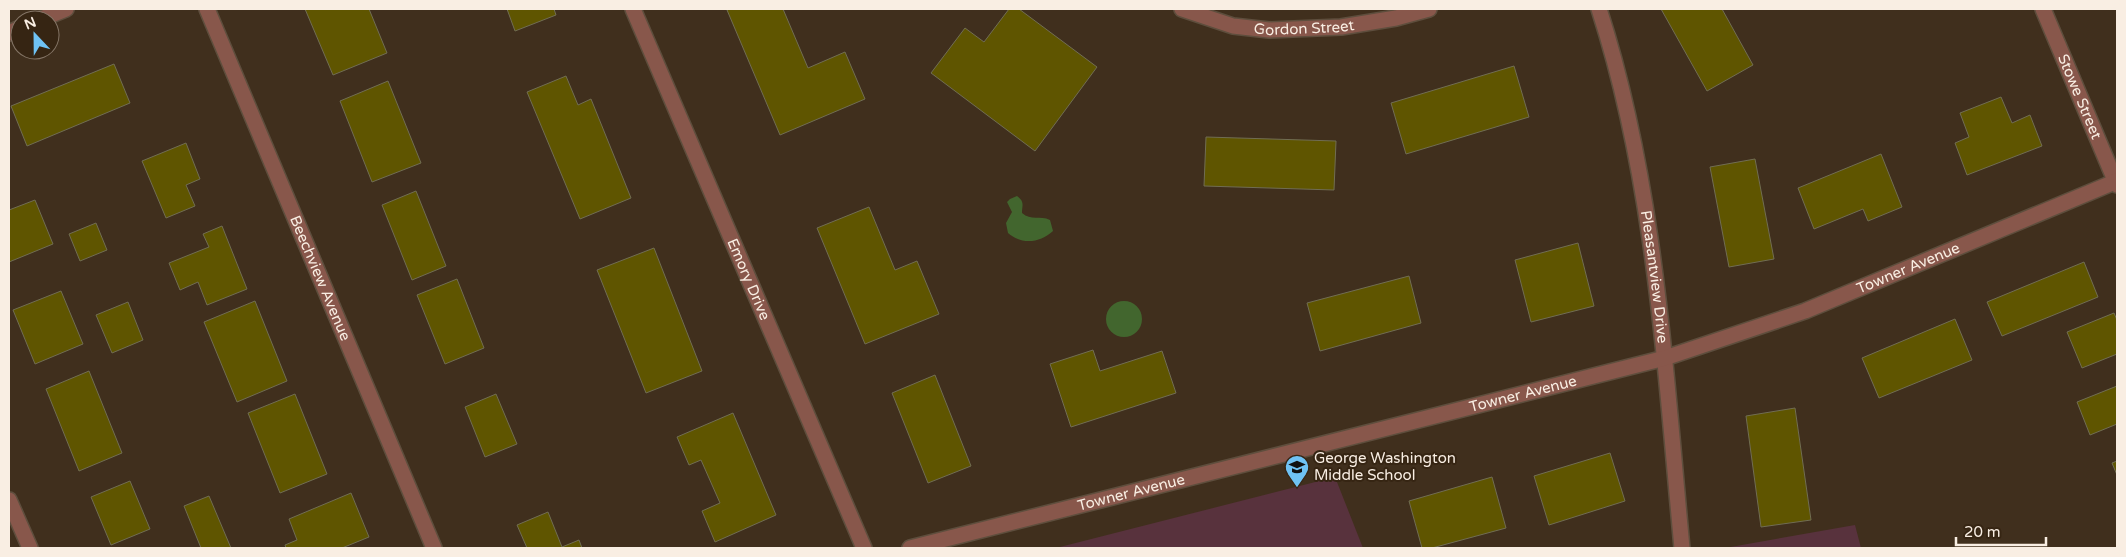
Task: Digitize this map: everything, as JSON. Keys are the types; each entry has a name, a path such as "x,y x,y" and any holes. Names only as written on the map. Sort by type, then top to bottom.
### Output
{"street":[{"name":"Beechview Avenue","path":"207,9 434,548"},
{"name":"Emory Drive","path":"633,9 864,548"},
{"name":"Gordon Street","path":"1182,9 1233,26 1269,30 1341,27 1396,18 1429,9"},
{"name":"Pleasantview Drive","path":"1599,9 1630,120 1646,218 1664,358 1682,548"},
{"name":"Stowe Street","path":"2043,9 2117,182"},
{"name":"Towner Avenue","path":"910,548 1664,358 1805,311 2117,182"},
{"path":"9,500 30,548"}],"shaded area":[{"path":"1017,196 1022,202 1022,213 1029,217 1050,220 1053,231 1042,238 1031,241 1013,237 1008,233 1006,223 1012,212 1007,202"},
{"path":"1124,301 1131,302 1137,306 1141,312 1141,326 1137,332 1131,336 1124,337 1117,336 1111,332 1107,326 1106,319 1107,312 1111,306 1117,302"},
{"path":"1335,477 1363,548 1056,548"},
{"path":"1855,525 1861,548 1725,548"}],"building":[{"path":"305,9 369,9 387,53 333,75"},
{"path":"507,9 554,9 556,15 515,31"},
{"path":"783,9 808,68 845,52 865,99 780,135 727,10"},
{"path":"1009,9 1019,9 1097,67 1035,151 931,73 965,28 984,42"},
{"path":"1661,9 1722,9 1753,65 1707,91"},
{"path":"114,64 130,103 27,146 11,106"},
{"path":"1514,66 1529,117 1406,154 1391,103"},
{"path":"566,76 578,105 591,99 631,198 580,219 527,92"},
{"path":"388,81 421,163 372,182 340,101"},
{"path":"2001,97 2012,123 2030,115 2042,146 1967,175 1955,143 1969,137 1960,113"},
{"path":"1206,137 1336,141 1334,190 1204,186"},
{"path":"186,143 200,179 186,185 195,206 166,218 142,161"},
{"path":"1881,154 1902,207 1868,221 1863,209 1814,229 1798,188"},
{"path":"1755,159 1774,259 1729,267 1710,167"},
{"path":"416,191 446,266 412,280 382,205"},
{"path":"35,200 53,244 9,262 9,210"},
{"path":"869,207 895,270 917,261 939,314 865,344 817,228"},
{"path":"96,223 107,250 80,261 69,234"},
{"path":"222,226 247,289 207,305 198,282 180,290 169,263 209,247 203,234"},
{"path":"1578,243 1594,306 1531,322 1515,260"},
{"path":"654,248 702,371 646,393 597,270"},
{"path":"2084,262 2098,297 2002,336 1987,302"},
{"path":"1409,276 1421,323 1320,351 1307,303"},
{"path":"457,279 484,348 445,364 417,295"},
{"path":"61,291 83,344 35,364 13,310"},
{"path":"255,301 287,381 237,402 204,322"},
{"path":"128,302 143,340 112,353 96,315"},
{"path":"2114,313 2117,320 2117,354 2082,368 2067,332"},
{"path":"1955,319 1972,360 1879,398 1862,358"},
{"path":"1093,350 1100,371 1162,351 1176,393 1071,427 1050,364"},
{"path":"89,371 122,453 79,471 46,389"},
{"path":"935,375 971,466 928,483 892,393"},
{"path":"2117,386 2117,424 2090,435 2077,402"},
{"path":"295,394 327,474 280,493 248,413"},
{"path":"496,394 517,444 485,457 465,407"},
{"path":"1795,408 1811,520 1761,527 1746,416"},
{"path":"733,413 776,515 715,542 702,511 720,503 701,460 689,465 677,437"},
{"path":"1610,453 1625,501 1549,525 1534,476"},
{"path":"2117,461 2117,475 2112,463"},
{"path":"1492,477 1506,528 1432,548 1422,548 1409,501"},
{"path":"130,481 150,529 111,545 91,497"},
{"path":"351,493 369,537 342,548 286,548 285,545 297,540 289,519"},
{"path":"209,496 231,548 201,548 184,506"},
{"path":"548,512 562,547 579,540 582,548 527,548 517,525"}],"place":[{"name":"George Washington Middle School","path":"1297,488"}]}
